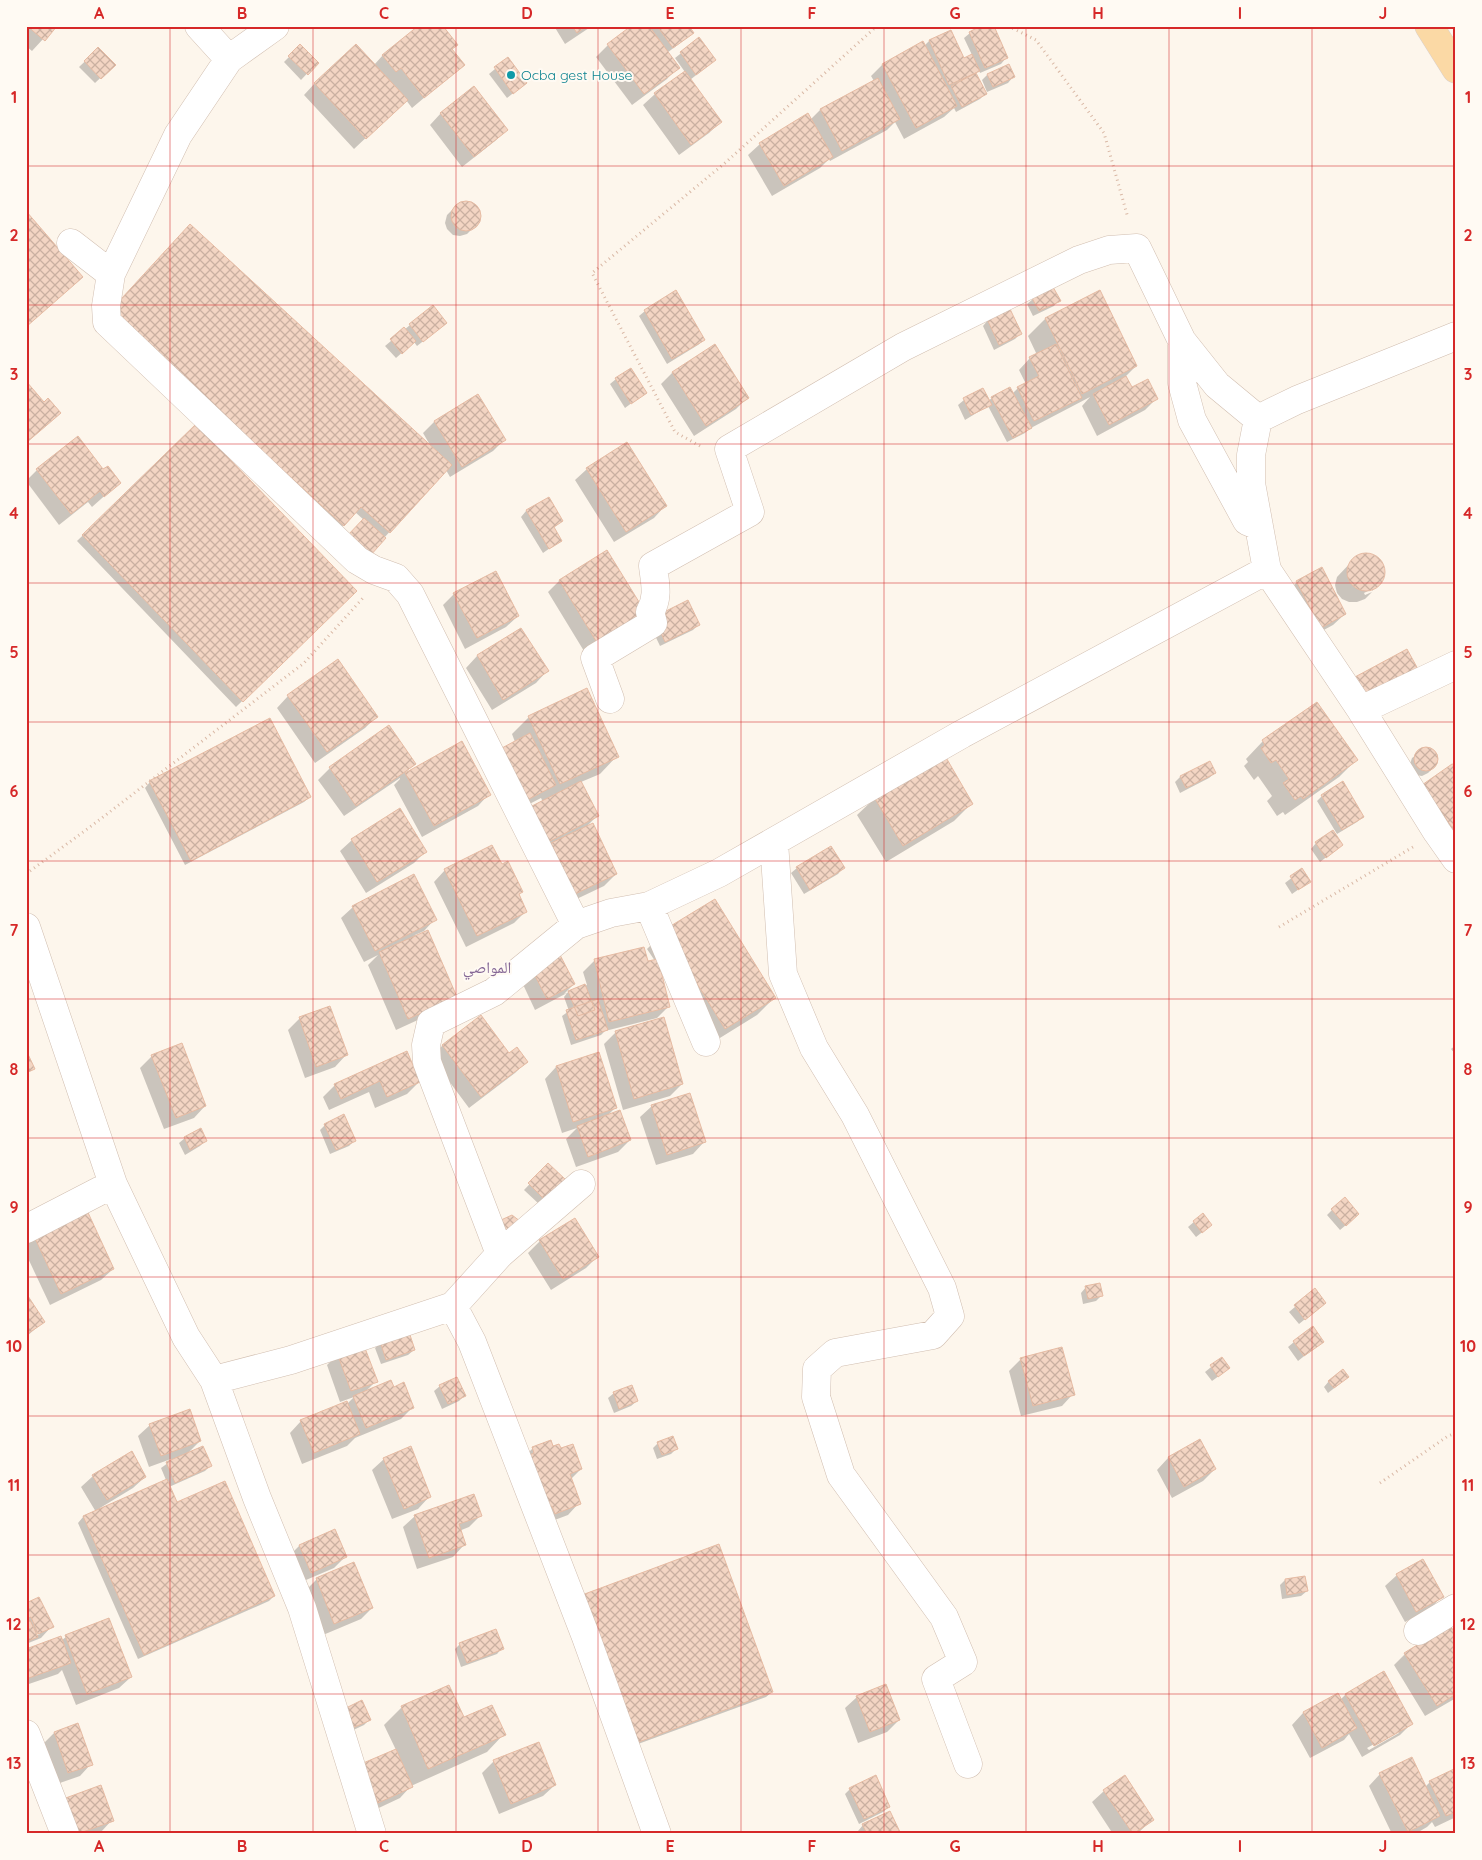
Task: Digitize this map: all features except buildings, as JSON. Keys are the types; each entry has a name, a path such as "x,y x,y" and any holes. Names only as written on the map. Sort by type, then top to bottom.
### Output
{"main road":[{"path":"1429,26 1456,69"}],"street":[{"path":"199,26 228,59"},
{"path":"275,26 228,59 178,135 111,274 106,306 107,322 357,560 396,578 410,594 576,925"},
{"path":"71,243 111,274"},
{"path":"610,699 595,658 653,623 650,612 656,603 657,594 653,566 750,512 729,449 903,347 1079,260 1109,250 1137,248 1182,341 1217,385 1258,419"},
{"path":"1258,419 1297,400 1456,336"},
{"path":"1182,341 1182,383 1192,420 1247,521 1259,526"},
{"path":"1258,419 1251,455 1251,483 1267,570 1361,710 1437,832 1456,859"},
{"path":"500,1254 427,1062 426,1045 431,1023 494,992 576,925 611,913 649,906 719,873 962,734 1267,570"},
{"path":"1361,710 1456,665"},
{"path":"774,842 783,974 814,1048 854,1115 942,1288 950,1316 934,1335 834,1353 817,1368 816,1397 841,1475 944,1617 963,1662 936,1679 968,1764"},
{"path":"649,906 706,1042"},
{"path":"26,927 113,1184 186,1337 214,1380 257,1498 302,1608 372,1834"},
{"path":"26,1229 113,1184"},
{"path":"214,1380 291,1360 453,1306 500,1254 581,1184"},
{"path":"453,1306 472,1342 575,1609 657,1834"},
{"path":"1418,1631 1456,1608"},
{"path":"26,1734 65,1834"}],"path":[{"path":"729,449 702,447 675,432 592,273 725,163 877,26"},
{"path":"1008,26 1036,40 1104,133 1137,248"},
{"path":"26,874 304,663 385,574"},
{"path":"1279,927 1437,832"},
{"path":"1380,1483 1448,1436 1456,1433"}],"place":[{"name":"Ocba gest House","path":"511,75"}],"district":[{"name":"المواصي","path":"487,967"}]}
